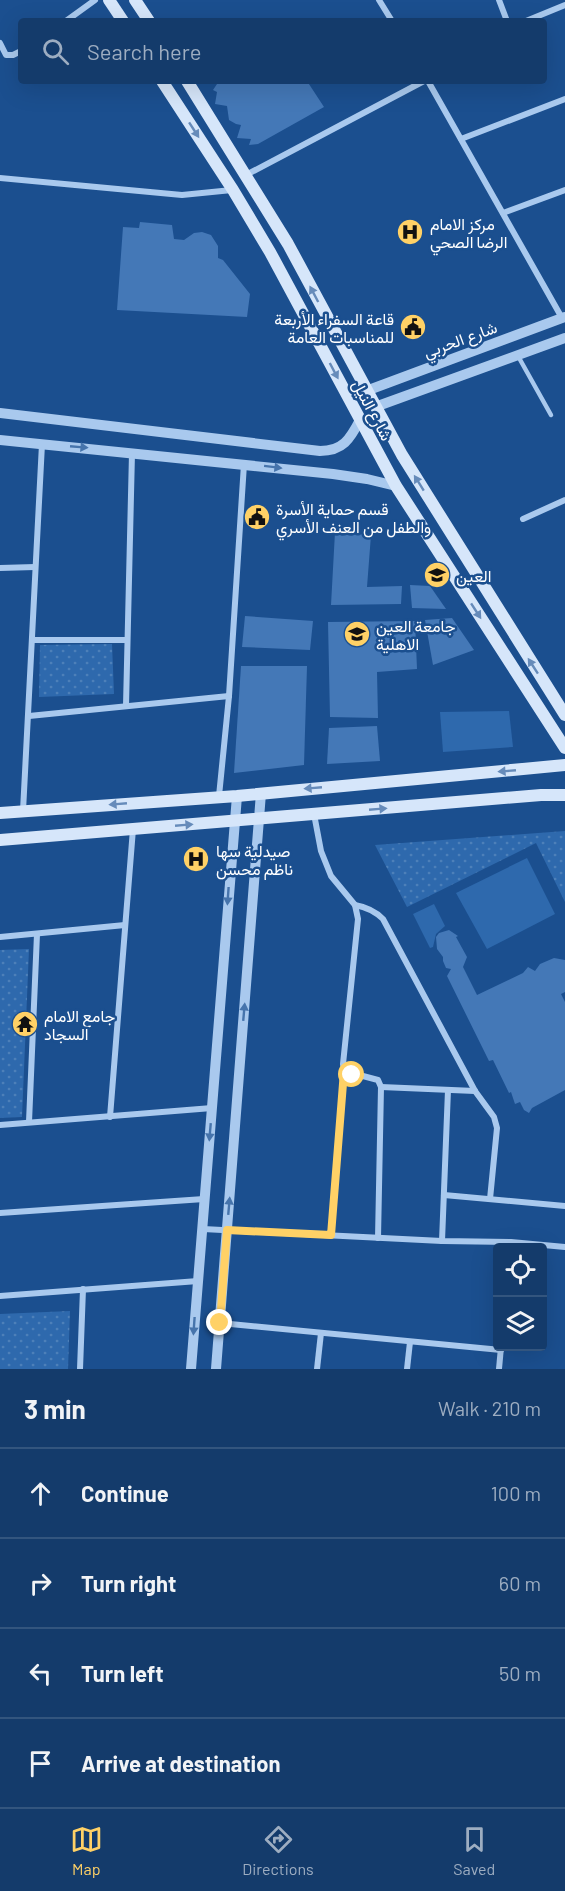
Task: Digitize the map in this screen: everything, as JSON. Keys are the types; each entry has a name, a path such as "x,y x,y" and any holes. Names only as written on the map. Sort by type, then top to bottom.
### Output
{"main road":[{"path":"109,0 121,18"},
{"path":"135,0 147,18"},
{"name":"شارع النيل","path":"164,84 233,190 270,252 396,486 565,748"},
{"path":"189,84 288,244 366,391 480,582 565,715"},
{"path":"270,252 288,244"},
{"path":"0,813 261,793 565,765"},
{"path":"0,840 542,795 565,795"}],"street":[{"path":"70,18 95,0"},
{"path":"380,0 390,18"},
{"path":"499,0 506,18"},
{"path":"533,18 565,5"},
{"path":"0,43 6,55 18,52"},
{"path":"246,175 420,84"},
{"path":"428,84 564,317"},
{"path":"461,139 565,99"},
{"path":"0,178 182,195 233,190"},
{"path":"503,213 565,190"},
{"name":"شارع الحربي","path":"366,391 564,317"},
{"path":"375,406 565,338"},
{"path":"389,382 386,393 395,399"},
{"path":"0,413 320,452 338,448 346,443 360,420"},
{"path":"0,440 244,463 367,478 396,486"},
{"path":"23,811 42,444"},
{"path":"126,706 132,452"},
{"path":"219,796 229,696 244,463"},
{"path":"523,519 565,500"},
{"path":"0,568 35,567"},
{"path":"33,640 127,640"},
{"path":"29,716 229,696"},
{"path":"216,1369 261,793"},
{"path":"191,1369 237,795"},
{"path":"314,814 321,851 331,876 354,905 358,919 343,1064 331,1235"},
{"path":"110,1117 133,829"},
{"path":"354,905 366,907 383,920 475,1091 494,1117 497,1128 490,1199"},
{"path":"0,937 125,925"},
{"path":"29,1122 37,934"},
{"path":"344,1071 378,1080 381,1088 378,1238"},
{"path":"381,1088 475,1091"},
{"path":"442,1241 448,1090"},
{"path":"0,1125 212,1108"},
{"path":"444,1194 565,1206"},
{"path":"0,1213 204,1199"},
{"path":"203,1229 493,1244"},
{"path":"547,1246 565,1246"},
{"path":"0,1296 198,1281"},
{"path":"80,1369 83,1289"},
{"path":"220,1323 410,1342 493,1347"},
{"path":"317,1369 321,1333"},
{"path":"407,1369 410,1342"},
{"path":"499,1369 501,1351"}],"lane":[{"path":"518,356 551,415"}],"shaded area":[{"path":"112,644 114,694 39,697 40,645"},
{"path":"509,711 513,747 443,752 440,712"},
{"path":"565,831 565,902 536,843 407,907 375,845"},
{"path":"527,858 555,914 487,949 456,893"},
{"path":"434,904 445,926 436,934 433,947 430,948 413,914"},
{"path":"29,949 22,1117 0,1118 0,950"},
{"path":"70,1311 68,1369 0,1369 0,1314"}],"building":[{"path":"217,84 309,84 324,107 258,144 249,145 251,139 237,138 241,125 229,120 227,106 215,104 217,92 213,90"},
{"path":"140,222 172,225 174,239 184,240 194,233 202,232 211,235 218,246 218,258 223,260 250,294 247,317 117,310 123,227 139,228"},
{"path":"335,532 371,535 367,587 402,586 401,604 331,605"},
{"path":"410,585 430,586 446,609 412,608"},
{"path":"245,616 313,621 310,650 242,647"},
{"path":"452,618 474,650 433,665 425,620"},
{"path":"415,621 417,669 377,672 378,718 330,717 328,622"},
{"path":"241,666 307,666 304,765 234,773"},
{"path":"377,726 380,761 327,764 329,728"},
{"path":"449,930 458,936 456,937 467,957 463,967 477,995 523,973 528,967 535,971 540,964 554,958 565,960 565,992 561,994 565,1002 565,1090 532,1108 529,1113 524,1110 520,1102 515,1104 493,1060 489,1061 447,976 451,969 446,968 443,957 437,949 436,937 439,933"}],"place":[{"name":"مركز الامام الرضا الصحي","path":"410,232"},
{"name":"قاعة السفراء الأربعة للمناسبات العامة","path":"413,327"},
{"name":"قسم حماية الأسرة والطفل من العنف الأسري","path":"257,517"},
{"name":"العين","path":"437,575"},
{"name":"جامعة العين الاهلية","path":"357,634"},
{"name":"صيدلية سها ناظم محسن","path":"196,859"},
{"name":"جامع الامام السجاد","path":"25,1024"}],"route":[{"path":"220,1323 227,1230 331,1235 344,1071 352,1075"}]}
